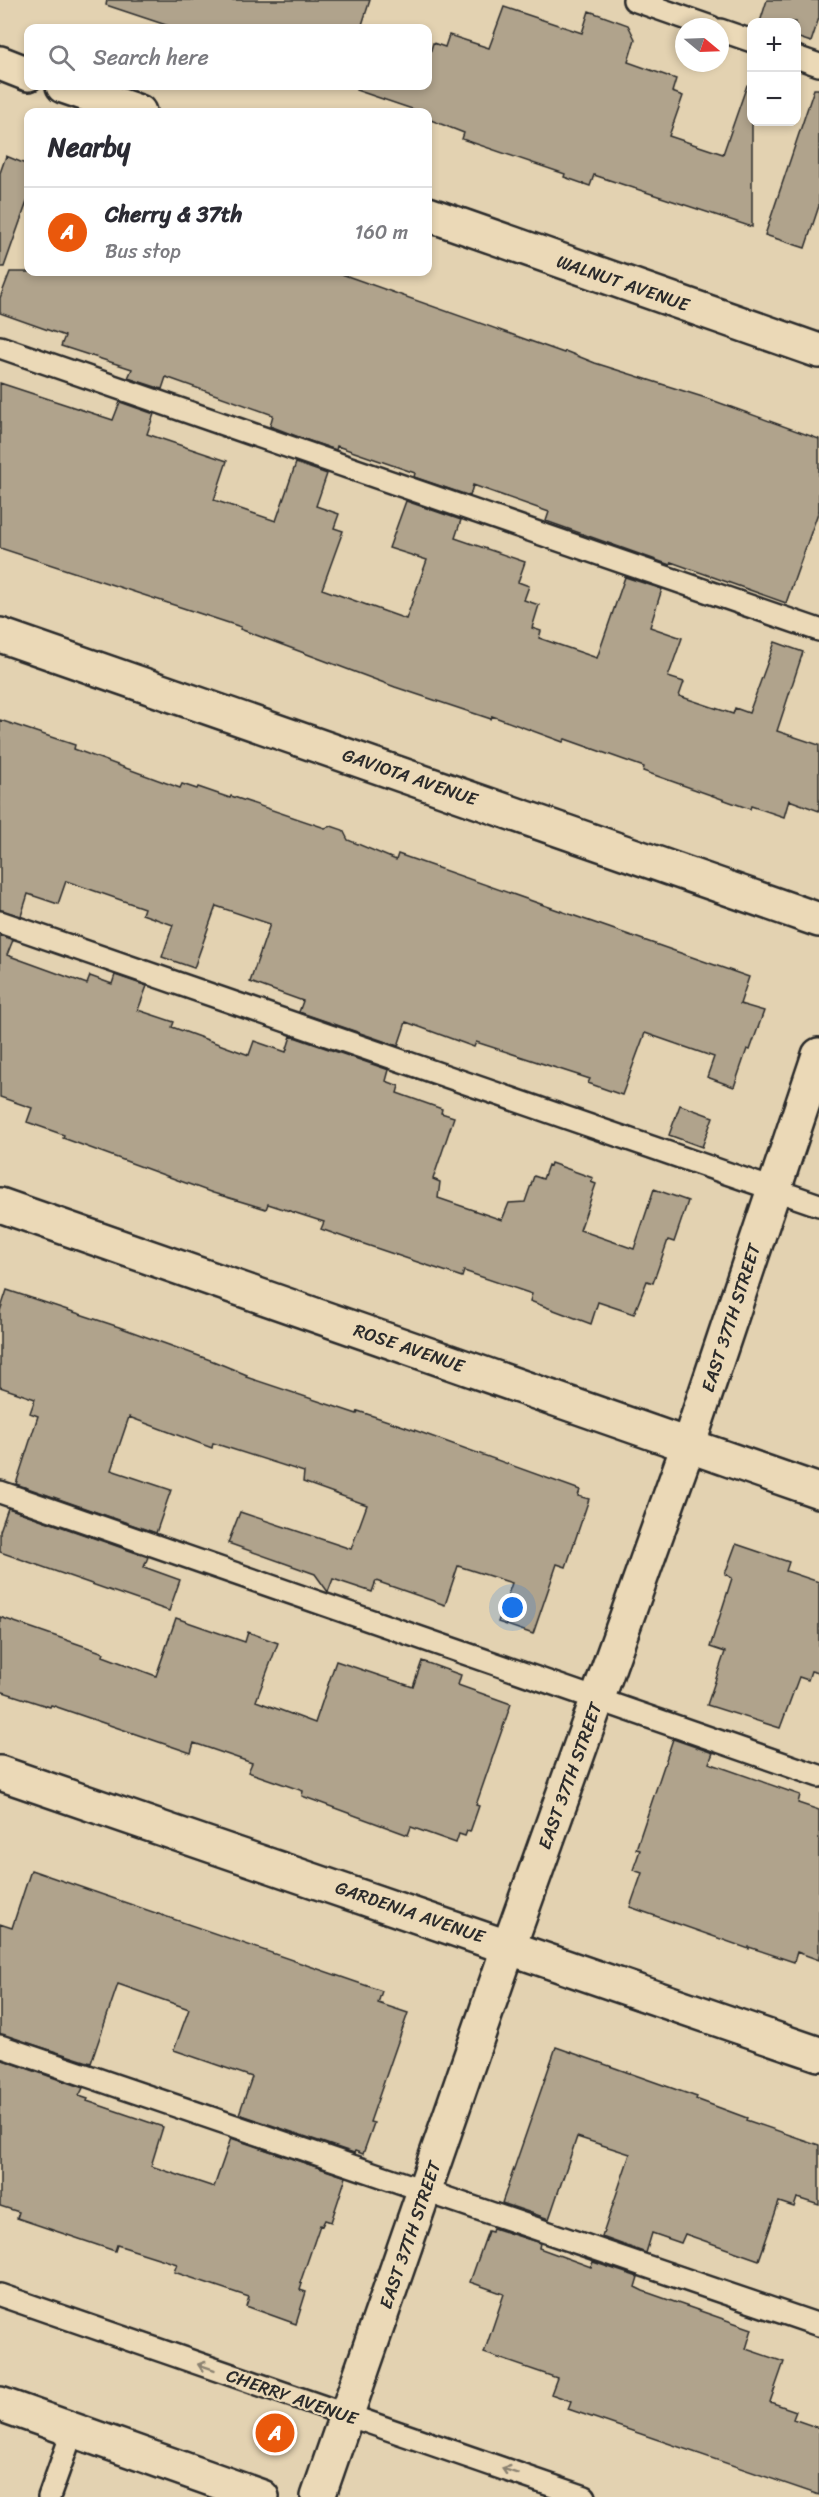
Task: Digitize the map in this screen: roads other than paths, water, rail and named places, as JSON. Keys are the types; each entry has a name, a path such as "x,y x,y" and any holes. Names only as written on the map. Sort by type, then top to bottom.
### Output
{"street":[{"path":"0,63 24,72"},
{"path":"75,90 127,108"},
{"name":"WALNUT AVENUE","path":"432,215 819,351"},
{"name":"GAVIOTA AVENUE","path":"0,635 819,920"},
{"name":"EAST 37TH STREET","path":"318,2497 509,1946 688,1446 819,1055"},
{"name":"ROSE AVENUE","path":"0,1205 819,1491"},
{"name":"GARDENIA AVENUE","path":"0,1773 819,2054"},
{"path":"0,2404 262,2497"}],"lane":[{"path":"634,0 685,18"},
{"path":"729,33 747,39"},
{"path":"801,59 819,65"},
{"path":"0,347 819,630"},
{"path":"0,922 819,1205"},
{"path":"0,1492 819,1776"},
{"path":"0,2046 819,2325"},
{"name":"CHERRY AVENUE","path":"0,2295 585,2497"},
{"path":"49,2497 73,2430"}],"place":[{"name":"Cherry & 37th","path":"275,2433"}]}
